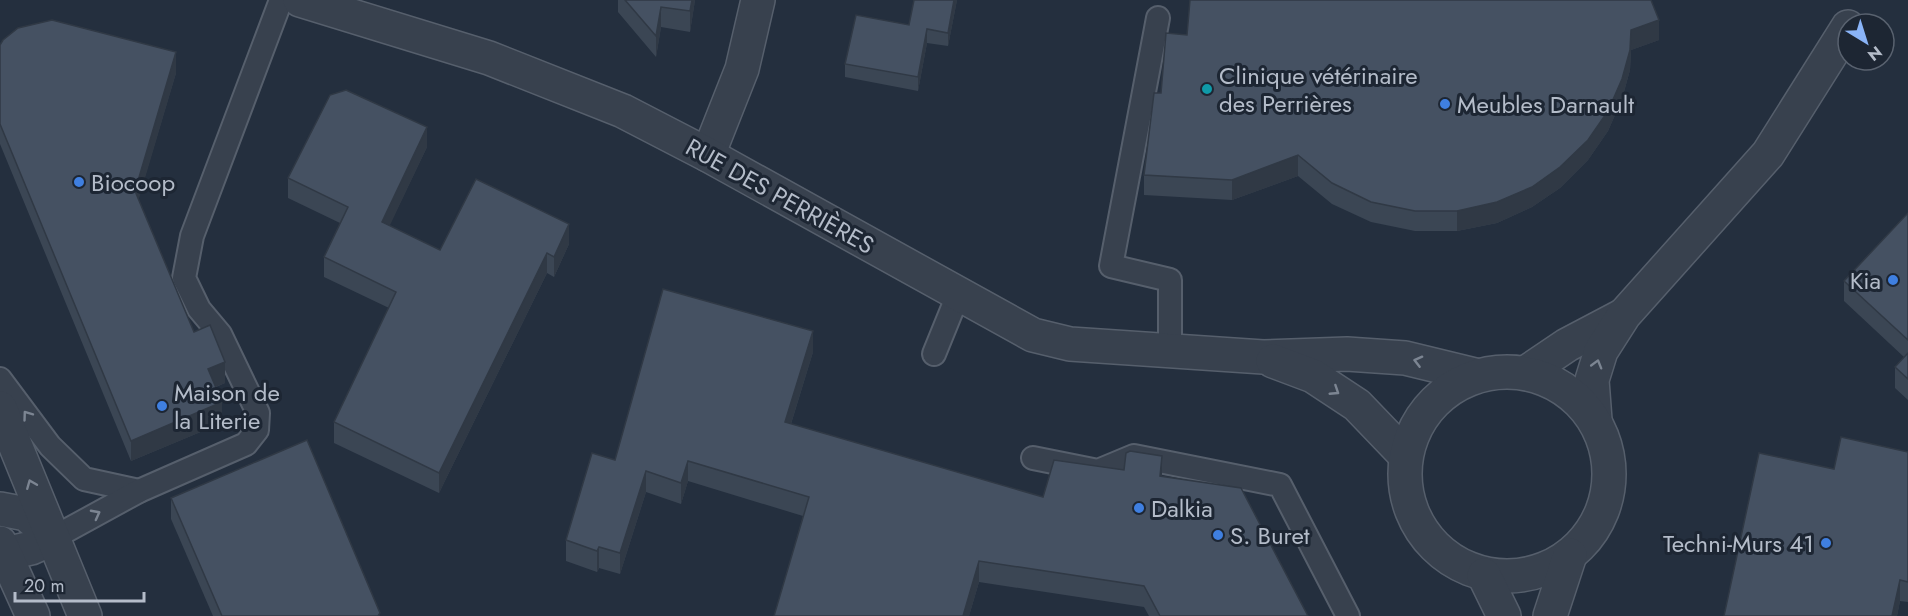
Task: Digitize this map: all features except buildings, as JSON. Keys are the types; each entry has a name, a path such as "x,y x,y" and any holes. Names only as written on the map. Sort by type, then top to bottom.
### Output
{"street":[{"name":"RUE DES PERRIÈRES","path":"300,0 489,58 623,111 708,155 1033,335 1070,344 1263,357 1347,354 1405,358 1475,375"},
{"path":"708,155 742,69 758,0"},
{"path":"1595,420 1592,380 1601,351 1624,315 1768,154 1836,46"},
{"path":"1527,372 1567,345 1624,315"},
{"name":"RUE DES PERRIÈRES","path":"1263,357 1312,376 1356,405 1405,456"},
{"path":"1501,370 1527,372 1566,389 1595,420 1607,447 1610,478 1605,507 1591,534 1570,555 1529,575 1484,575 1455,563 1430,543 1413,517 1404,487 1405,456 1418,421 1443,393 1475,375 1501,370"},
{"path":"0,408 85,616"},
{"path":"0,509 26,514 53,538"},
{"path":"33,616 2,550 31,548 53,538"},
{"path":"1550,616 1570,555"},
{"path":"1484,575 1503,616"}],"lane":[{"path":"53,538 139,491 246,444 257,430 258,413 220,334 199,309 184,278 192,236 281,0"},
{"path":"1158,18 1111,266 1170,280 1170,350"},
{"path":"934,354 958,295"},
{"path":"0,379 50,446 84,479 139,491"},
{"path":"1033,458 1098,471 1134,456 1280,485 1348,616"}],"place":[{"name":"Clinique vétérinaire des Perrières","path":"1207,89"},
{"name":"Meubles Darnault","path":"1445,104"},
{"name":"Biocoop","path":"79,182"},
{"name":"Kia","path":"1893,280"},
{"name":"Maison de la Literie","path":"162,406"},
{"name":"Dalkia","path":"1139,508"},
{"name":"S. Buret","path":"1218,535"},
{"name":"Techni-Murs 41","path":"1826,543"}]}
